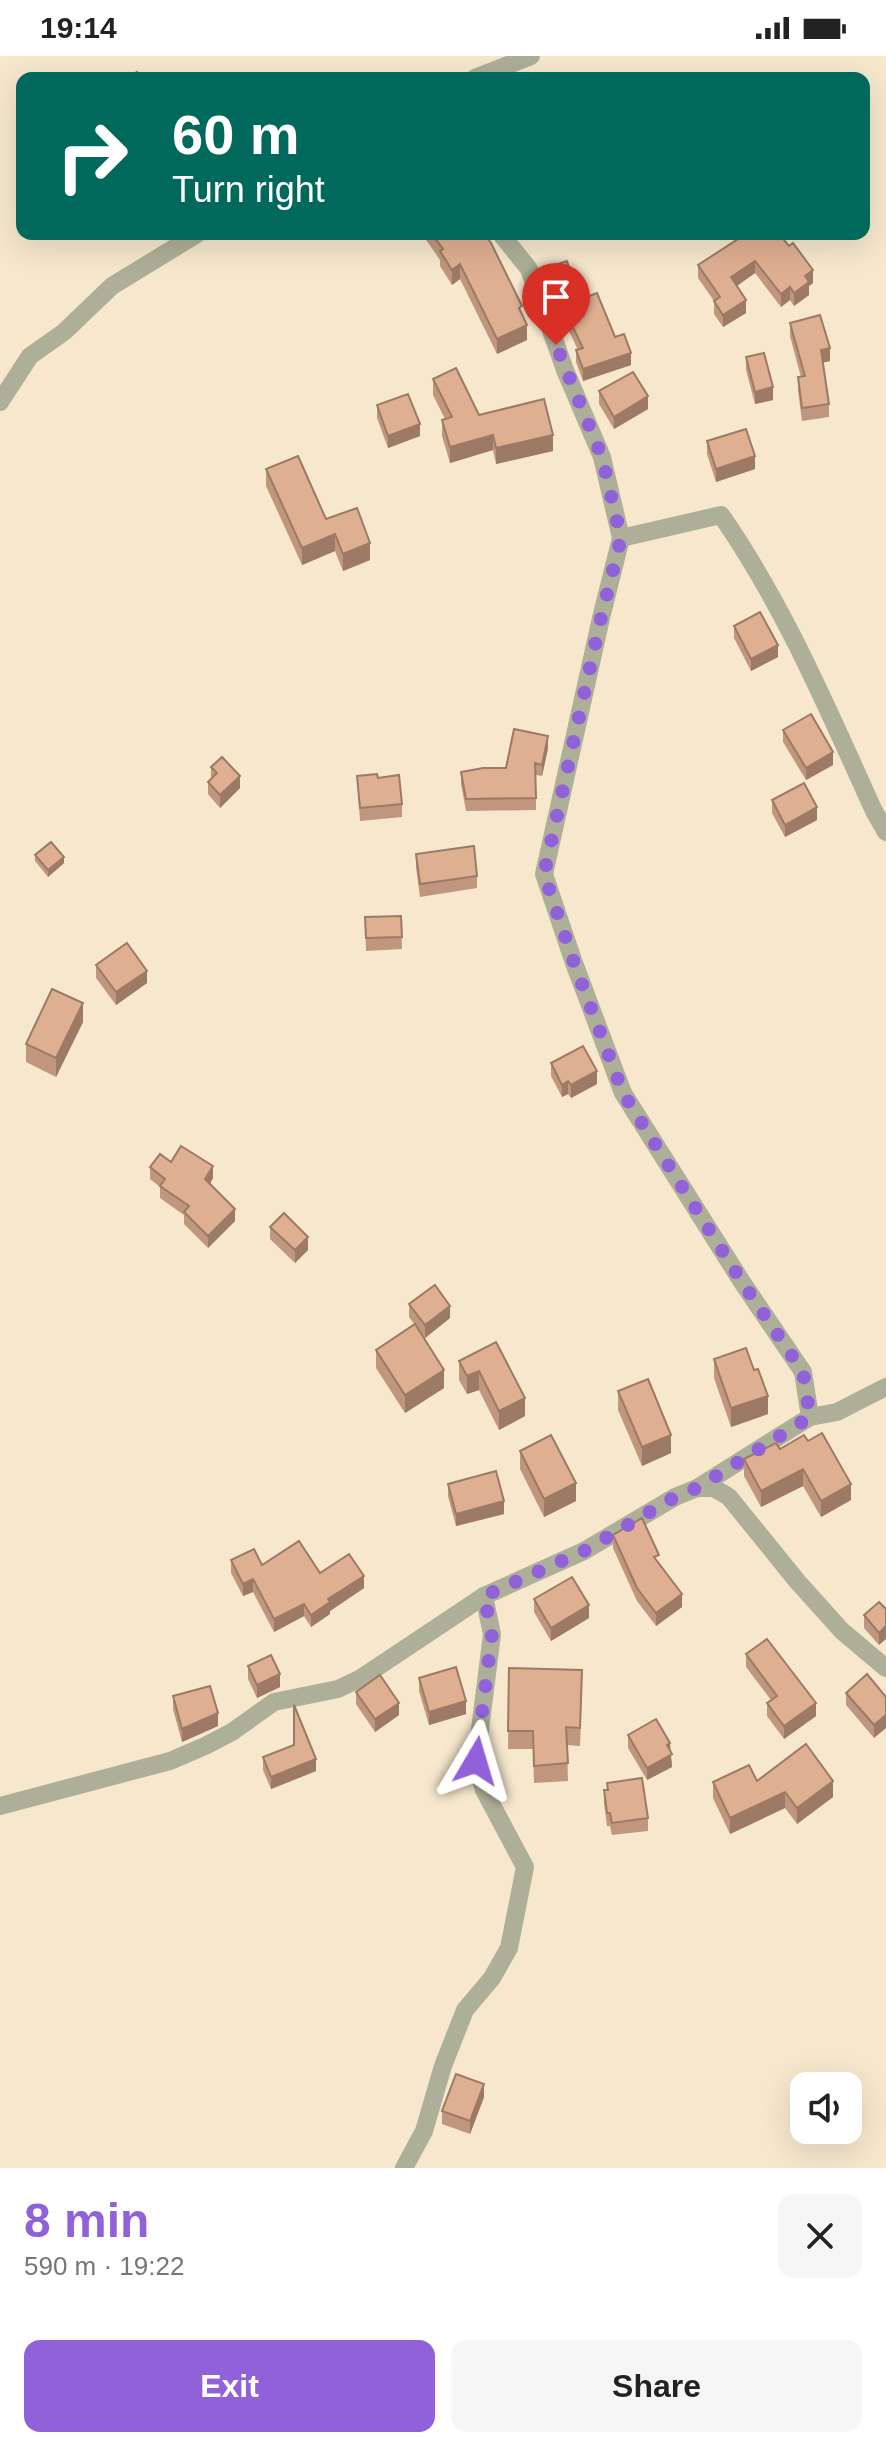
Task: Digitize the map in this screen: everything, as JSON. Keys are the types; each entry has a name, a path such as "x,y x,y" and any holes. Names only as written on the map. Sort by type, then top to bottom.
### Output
{"street":[{"path":"490,72 531,56"},
{"path":"0,402 30,356 64,332 112,286 187,240"},
{"path":"506,240 529,269 565,370 602,457 621,538 544,874 623,1093 742,1282 803,1372 810,1417"},
{"path":"621,538 721,515 752,560 807,664 886,832"},
{"path":"0,1806 170,1761 232,1732 274,1702 338,1689 361,1678 484,1596 584,1551 675,1497 697,1488 810,1417 837,1412 886,1387"},
{"path":"697,1488 714,1488 729,1497 842,1631 886,1668"},
{"path":"404,2168 424,2131 443,2066 465,2010 492,1978 509,1948 525,1867 484,1790 476,1761 492,1634 484,1596"}],"building":[{"path":"436,240 489,240 522,306 519,308 527,325 497,339 460,264 452,270 440,251 443,249"},
{"path":"736,240 784,240 789,246 793,243 813,270 805,276 809,282 794,293 790,287 781,294 755,261 731,277 746,300 723,315 714,301 720,297 698,265"},
{"path":"567,261 579,300 597,293 615,337 624,334 631,353 583,369 576,350 583,348 559,298 556,298 546,268"},
{"path":"820,315 830,348 821,350 829,404 802,408 798,377 805,376 790,323"},
{"path":"764,353 773,387 755,392 746,357"},
{"path":"456,368 479,415 544,399 553,435 496,448 493,435 450,447 442,420 452,417 433,379"},
{"path":"633,372 648,396 614,417 599,391"},
{"path":"408,394 420,424 388,436 377,405"},
{"path":"746,429 755,456 716,469 707,441"},
{"path":"298,456 326,519 357,508 370,543 343,554 335,534 302,548 266,469"},
{"path":"760,612 778,645 751,659 734,626"},
{"path":"811,714 833,752 806,768 783,730"},
{"path":"514,729 548,736 542,765 535,763 536,798 466,799 461,772 506,768"},
{"path":"222,757 240,776 220,795 208,782 217,773 211,767"},
{"path":"377,774 378,778 399,775 402,804 360,808 357,776"},
{"path":"804,783 817,807 785,825 772,800"},
{"path":"51,842 64,857 48,870 35,855"},
{"path":"474,846 477,876 420,884 416,854"},
{"path":"401,916 402,937 366,938 365,917"},
{"path":"127,943 147,971 116,992 96,965"},
{"path":"52,989 83,1003 56,1058 26,1044"},
{"path":"583,1046 597,1071 571,1085 568,1081 562,1085 551,1063"},
{"path":"181,1146 213,1166 205,1179 235,1209 208,1236 184,1212 189,1206 160,1186 165,1179 150,1167 160,1154 171,1162"},
{"path":"284,1213 308,1237 295,1250 270,1227"},
{"path":"435,1285 450,1306 425,1325 409,1304"},
{"path":"415,1324 444,1370 405,1395 376,1350"},
{"path":"496,1342 525,1398 499,1411 479,1371 467,1376 459,1361"},
{"path":"746,1348 768,1396 731,1408 714,1359"},
{"path":"648,1379 671,1435 642,1447 618,1391"},
{"path":"822,1433 851,1484 821,1501 803,1469 761,1491 744,1459 776,1443 780,1449 804,1435 808,1441"},
{"path":"551,1435 576,1483 544,1499 520,1451"},
{"path":"496,1471 504,1501 456,1514 448,1484"},
{"path":"642,1518 659,1555 654,1557 682,1594 656,1613 637,1588 613,1535"},
{"path":"299,1541 320,1573 349,1554 364,1576 328,1599 330,1602 311,1615 304,1604 274,1619 253,1579 243,1584 231,1560 254,1549 262,1565"},
{"path":"572,1577 589,1605 551,1628 534,1599"},
{"path":"879,1602 886,1609 886,1626 879,1633 864,1615"},
{"path":"767,1639 816,1703 784,1726 767,1703 777,1696 746,1654"},
{"path":"271,1655 280,1674 257,1685 248,1666"},
{"path":"456,1667 466,1701 429,1712 419,1678"},
{"path":"509,1668 582,1670 580,1728 566,1727 568,1763 534,1766 533,1731 508,1731"},
{"path":"867,1674 886,1697 886,1715 874,1725 846,1693"},
{"path":"380,1675 399,1703 375,1719 356,1692"},
{"path":"210,1686 218,1713 182,1729 173,1696"},
{"path":"294,1705 316,1759 271,1777 263,1757 294,1745"},
{"path":"656,1719 670,1743 667,1745 672,1754 647,1768 628,1735"},
{"path":"806,1744 833,1781 797,1808 785,1792 730,1818 713,1782 749,1765 757,1781"},
{"path":"642,1778 648,1818 612,1823 610,1813 607,1813 604,1790 608,1790 607,1783"},
{"path":"456,2074 484,2084 470,2121 442,2111"}],"route":[{"path":"476,1761 492,1634 484,1596 584,1551 675,1497 697,1488 810,1417 803,1372 742,1282 623,1093 544,874 621,538 602,457 556,345"}]}
